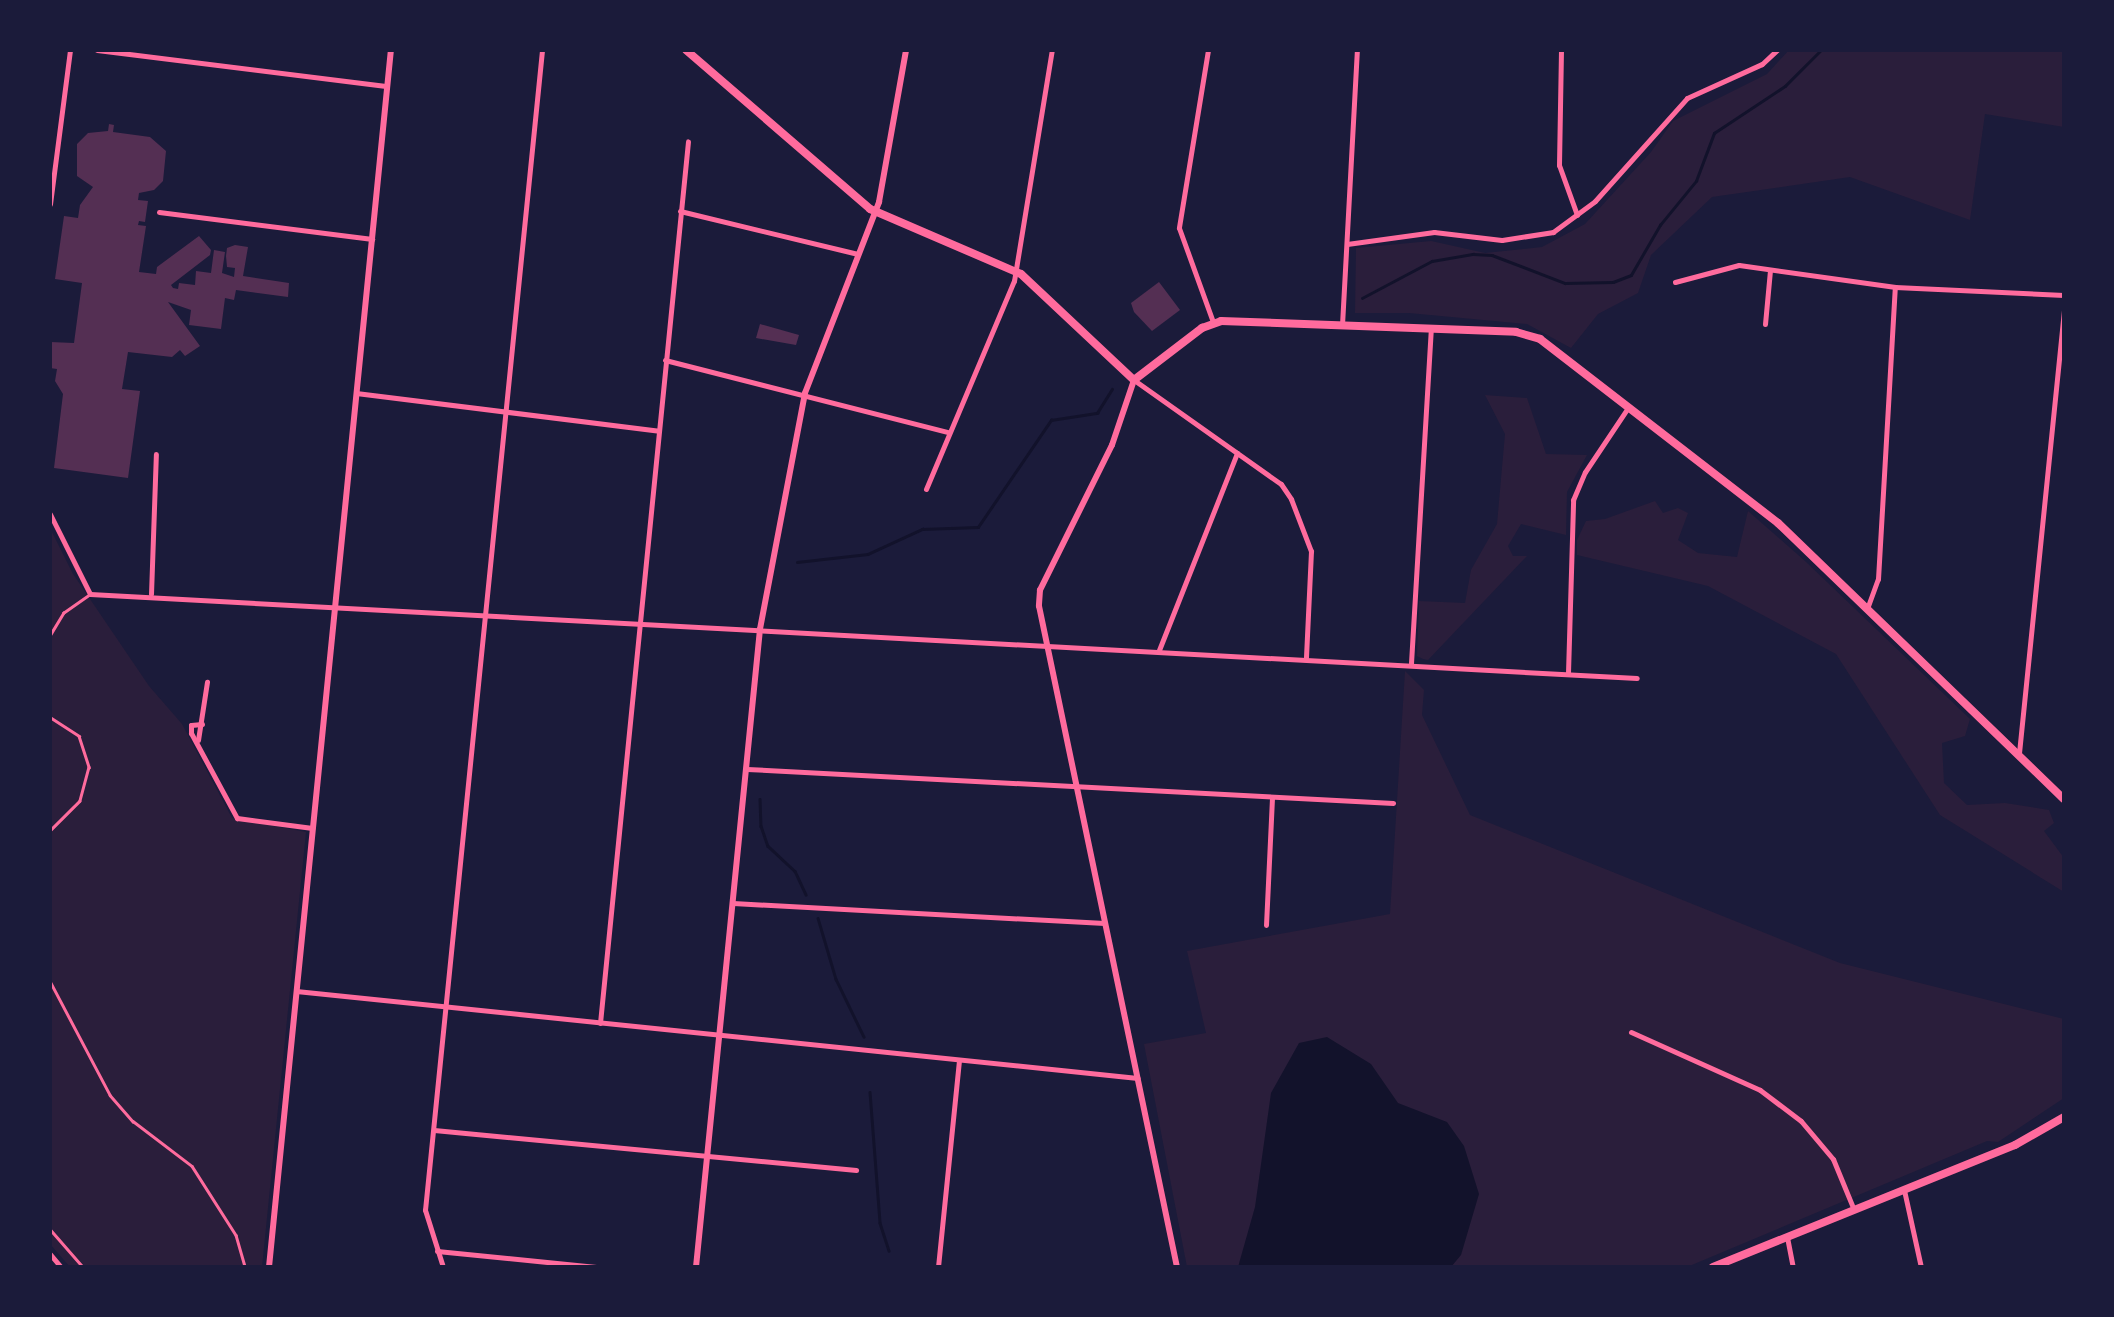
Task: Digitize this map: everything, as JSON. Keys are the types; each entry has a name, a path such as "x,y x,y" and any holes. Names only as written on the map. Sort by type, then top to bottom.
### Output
{"main road":[{"path":"686,50 875,212 1016,271 1134,380 1213,322 1431,328 1534,336 1757,505 1868,606 2064,799"},
{"path":"1713,1267 2059,1124 2064,1116"}],"street":[{"path":"50,204 70,50"},
{"path":"96,50 388,86"},
{"path":"269,1267 391,50"},
{"path":"443,1267 425,1210 542,50"},
{"path":"696,1267 760,629 805,392 875,212 906,50"},
{"path":"926,488 1016,271 1052,50"},
{"path":"1208,50 1179,228 1213,322"},
{"path":"1342,325 1357,50"},
{"path":"1562,50 1559,165 1577,216"},
{"path":"1347,244 1434,232 1516,240 1553,232 1607,189 1687,98 1762,64 1777,50"},
{"path":"600,1022 688,141"},
{"path":"680,211 858,254"},
{"path":"159,212 372,239"},
{"path":"1675,282 1739,266 1895,287 2064,295"},
{"path":"1765,324 1770,270"},
{"path":"1868,606 1878,579 1895,287"},
{"path":"2019,757 2064,308"},
{"path":"1411,663 1431,328"},
{"path":"665,360 805,392 949,432"},
{"path":"1177,1267 1141,1078 1047,646 1040,590 1112,445 1134,380 1281,484 1310,552 1306,658"},
{"path":"356,393 659,431"},
{"path":"1568,673 1574,500 1584,472 1629,406"},
{"path":"1158,651 1237,453"},
{"path":"151,594 156,454"},
{"path":"50,514 90,594 151,594 1638,678"},
{"path":"198,740 207,682"},
{"path":"202,724 190,726 238,818 312,828"},
{"path":"747,769 1393,803"},
{"path":"1266,925 1272,797"},
{"path":"733,904 1107,923"},
{"path":"296,991 1141,1078"},
{"path":"1632,1032 1760,1090 1801,1121 1833,1159 1854,1210"},
{"path":"938,1267 959,1060"},
{"path":"434,1130 856,1170"},
{"path":"1904,1190 1921,1267"},
{"path":"1787,1237 1793,1267"},
{"path":"437,1251 596,1267"},
{"path":"50,1254 61,1267"}],"lane":[{"path":"50,635 61,616 90,594"},
{"path":"50,717 79,736 90,768 80,800 50,831"},
{"path":"50,981 110,1095 133,1122 192,1166 238,1238 245,1267"},
{"path":"50,1228 83,1267"}],"shaded area":[{"path":"1789,50 2064,50 2064,127 1985,114 1970,220 1850,177 1712,197 1651,255 1638,293 1598,314 1571,348 1527,324 1409,313 1355,313 1356,248 1431,241 1485,253 1542,247 1585,224 1651,152 1673,121 1767,74"},
{"path":"1485,395 1527,398 1546,454 1587,455 1567,492 1566,535 1521,524 1508,546 1513,556 1527,556 1428,660 1423,659 1417,656 1419,601 1465,603 1471,570 1497,524 1505,434"},
{"path":"1655,501 1663,513 1678,508 1688,513 1678,540 1698,553 1737,557 1748,511 1805,561 1970,719 1965,736 1942,743 1944,783 1967,805 2005,803 2049,810 2054,823 2044,831 2064,858 2064,892 1940,815 1836,654 1708,586 1577,555 1577,540 1586,521 1605,519"},
{"path":"50,528 73,574 149,686 182,724 232,818 306,832 262,1267 70,1267 50,1244"},
{"path":"1405,671 1424,690 1422,715 1470,815 1840,963 2064,1019 2064,1098 1998,1142 1987,1141 1687,1267 1187,1267 1144,1044 1206,1033 1187,951 1390,914"},
{"path":"1327,1037 1371,1064 1398,1103 1447,1122 1464,1146 1479,1194 1461,1255 1451,1267 1238,1267 1255,1207 1271,1093 1299,1043"}],"building":[{"path":"109,124 114,125 113,132 150,137 166,151 163,181 154,190 139,193 138,200 148,201 145,222 139,221 138,225 146,226 139,272 156,274 157,267 199,236 211,250 210,255 171,285 173,288 178,289 179,283 195,285 196,271 211,273 214,250 225,252 222,273 234,277 235,268 227,267 226,256 227,248 235,245 248,247 243,276 289,283 288,297 236,290 234,300 225,298 221,329 189,325 191,310 168,302 200,346 185,356 180,350 172,357 128,352 122,389 140,391 128,478 54,468 63,394 55,381 57,369 50,368 50,342 74,343 82,283 55,279 64,216 78,218 80,205 93,187 77,176 77,144 88,133 108,131"},
{"path":"1159,282 1180,310 1152,331 1131,303"},
{"path":"760,324 799,335 796,345 756,338"}],"waterway":[{"path":"1362,298 1432,261 1473,254 1492,255 1565,283 1613,282 1631,275 1660,225 1696,181 1714,133 1785,86 1821,50"},
{"path":"797,562 868,554 922,529 978,527 1051,420 1097,413 1112,389"},
{"path":"760,799 761,826 768,846 795,871 806,895"},
{"path":"818,918 836,979 864,1037"},
{"path":"870,1092 880,1223 889,1251"}]}
